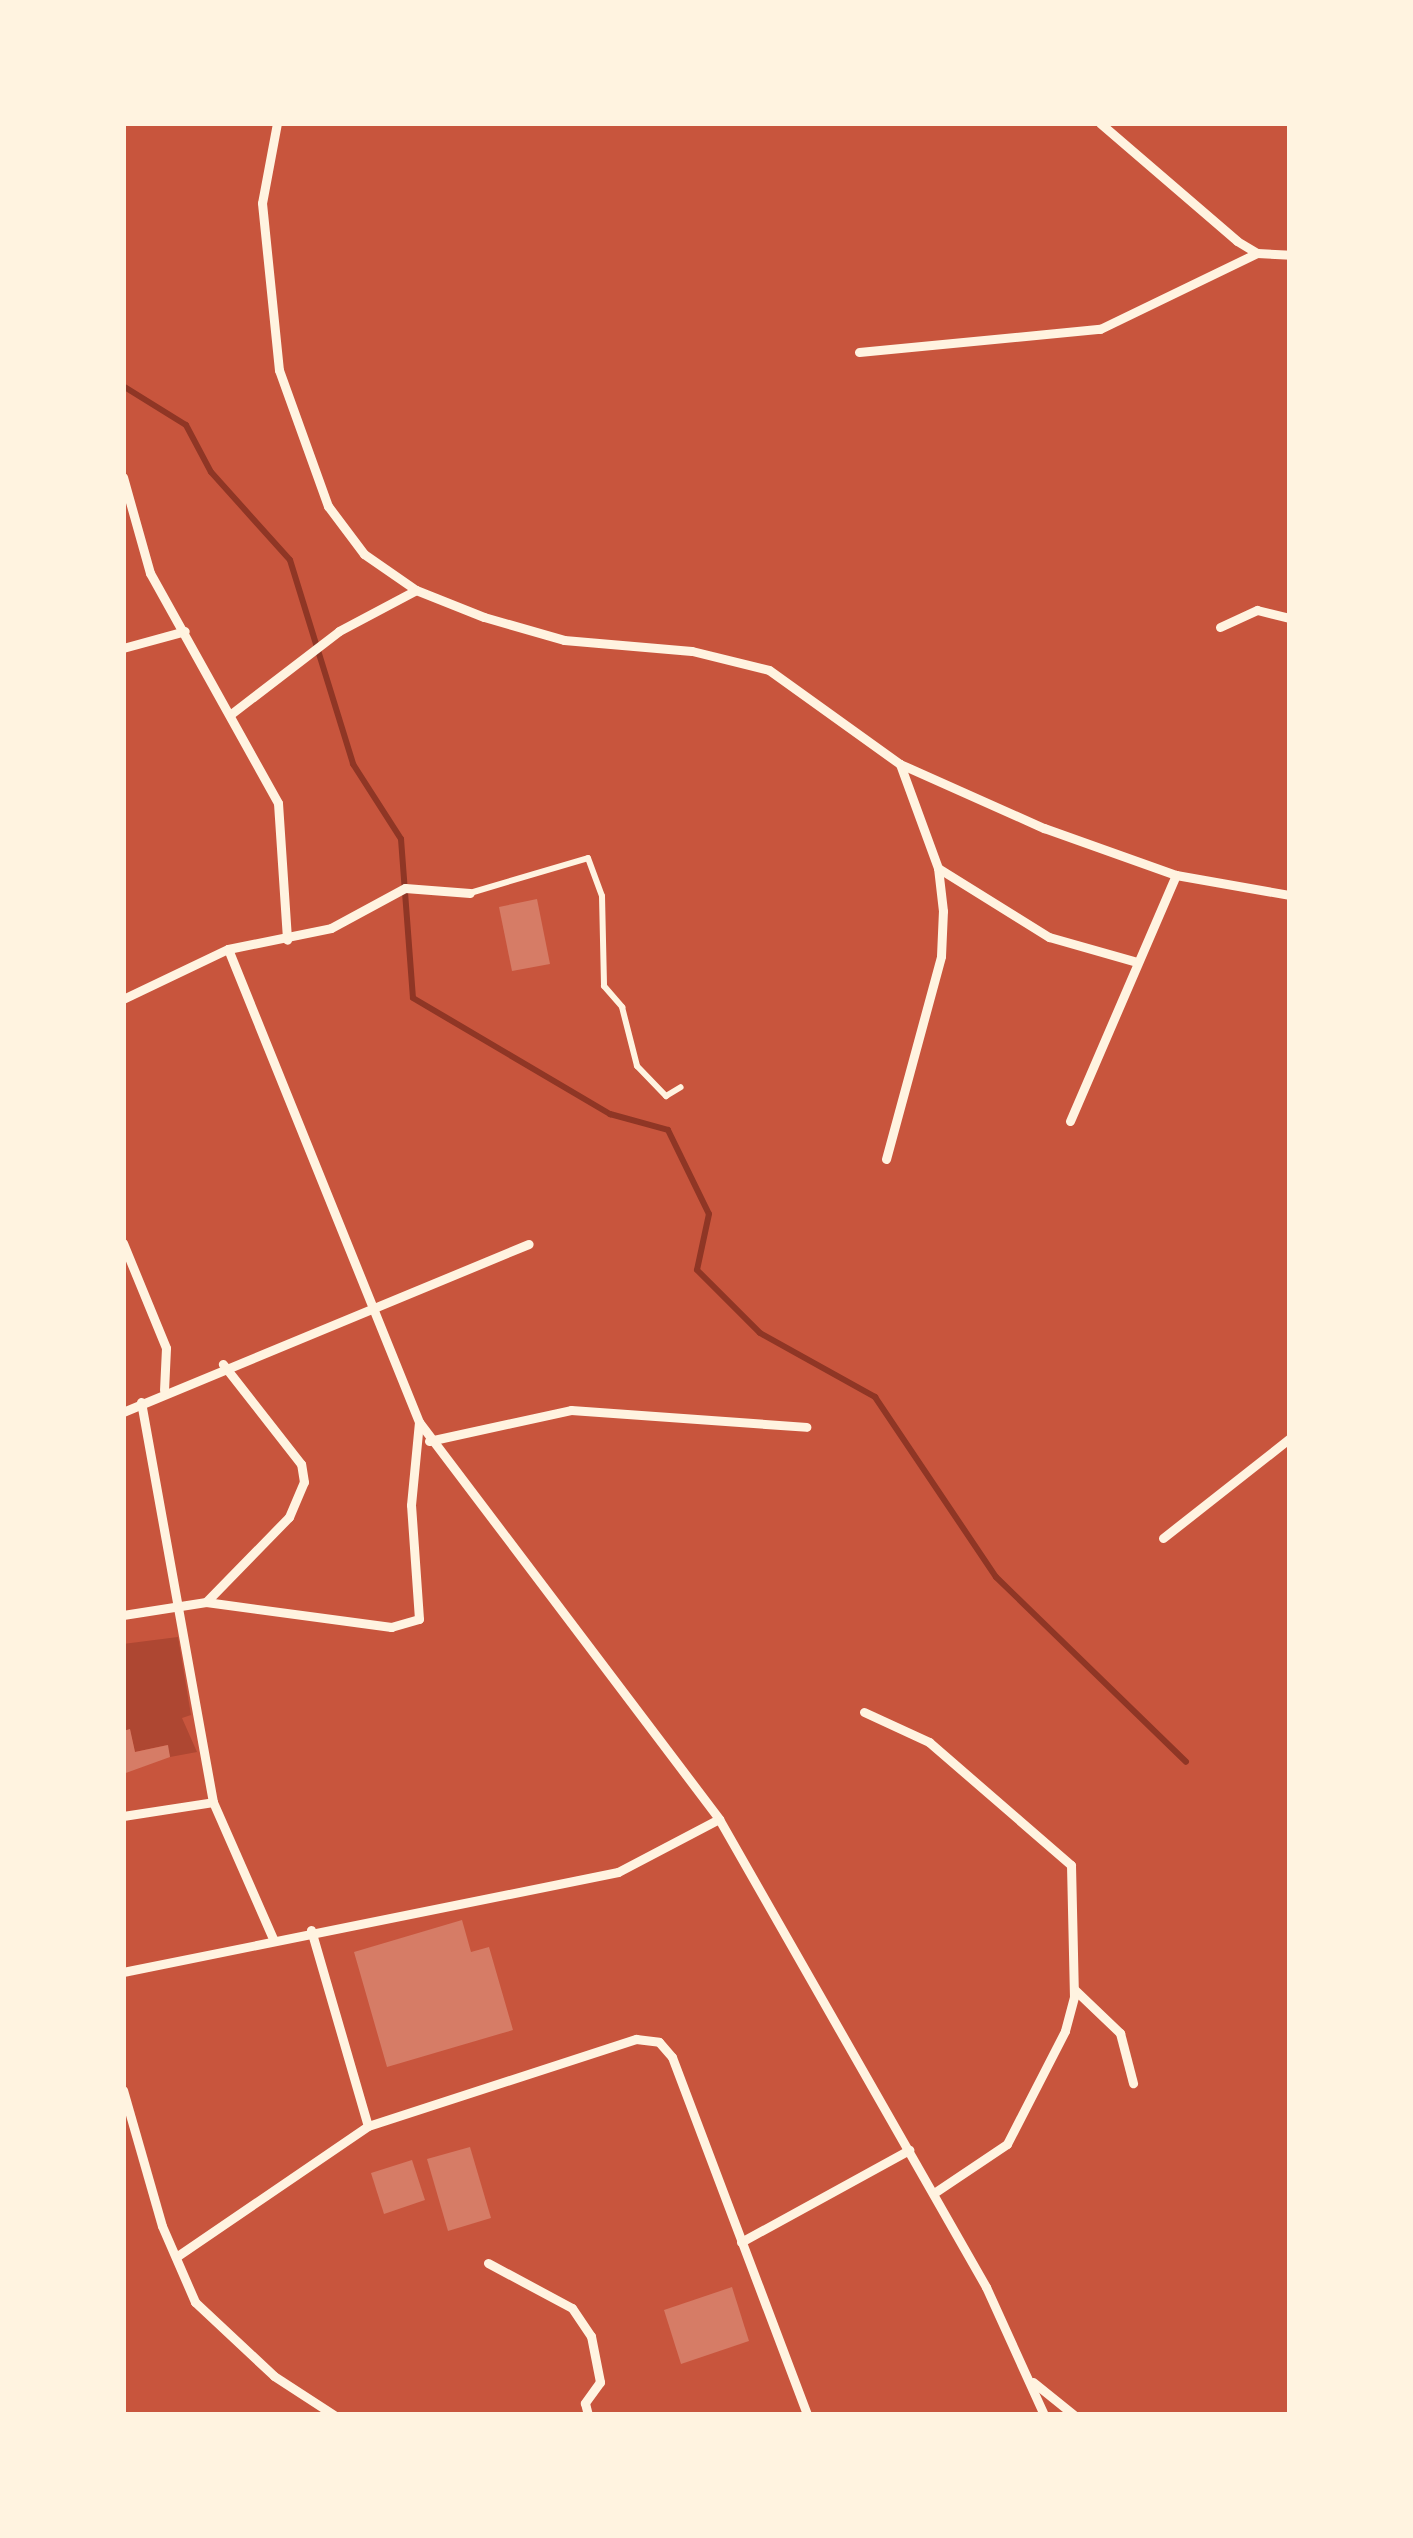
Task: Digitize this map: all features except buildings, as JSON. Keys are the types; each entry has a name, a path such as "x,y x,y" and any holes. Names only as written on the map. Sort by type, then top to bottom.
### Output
{"street":[{"path":"277,123 262,203 279,370 328,506 364,554 416,590 564,640 692,651 769,670 900,764 1176,875 1290,895"},
{"path":"1100,123 1257,254"},
{"path":"859,352 1100,329 1257,254 1290,255"},
{"path":"123,477 150,574 278,803 286,940"},
{"path":"231,715 339,631 416,590"},
{"path":"1220,627 1257,610 1290,618"},
{"path":"123,648 185,631"},
{"path":"886,1159 941,956 938,868 900,764"},
{"path":"123,999 228,949 331,928 405,888 470,893 588,858 602,896 604,986 622,1007 637,1066 666,1096 681,1087"},
{"path":"938,868 1049,937 1137,962"},
{"path":"1070,1121 1176,875"},
{"path":"228,949 370,1307 429,1441 645,1711 719,1819 934,2193 1033,2382 1044,2415"},
{"path":"123,1243 166,1348 164,1390"},
{"path":"123,1412 223,1364 529,1244"},
{"path":"206,1602 289,1517 304,1482 301,1464 223,1364"},
{"path":"141,1402 176,1605 184,1618 213,1802 273,1939"},
{"path":"429,1441 571,1410 806,1427"},
{"path":"123,1615 206,1602 392,1627 419,1619 411,1505 419,1422"},
{"path":"1163,1538 1290,1438"},
{"path":"864,1712 929,1742 1061,1850 1074,1885 1074,1989 1065,2031 1007,2144 934,2193"},
{"path":"123,1816 213,1802"},
{"path":"123,1972 310,1930 617,1872 719,1819"},
{"path":"310,1930 368,2126"},
{"path":"1074,1989 1120,2033 1133,2083"},
{"path":"176,2257 368,2126 636,2039 659,2042 672,2057 808,2415"},
{"path":"123,2090 195,2302 274,2376 334,2415"},
{"path":"741,2242 909,2150"},
{"path":"488,2263 572,2308 591,2336 600,2382 586,2409"},
{"path":"1033,2382 1074,2415"}],"shaded area":[{"path":"178,1637 191,1715 182,1718 197,1752 170,1757 167,1745 135,1752 130,1730 123,1731 123,1644"}],"waterway":[{"path":"123,386 186,425 211,472 290,560 353,764 401,839 413,998 610,1114 668,1130 709,1214 697,1270 760,1333 875,1397 996,1577 1186,1762"}]}
